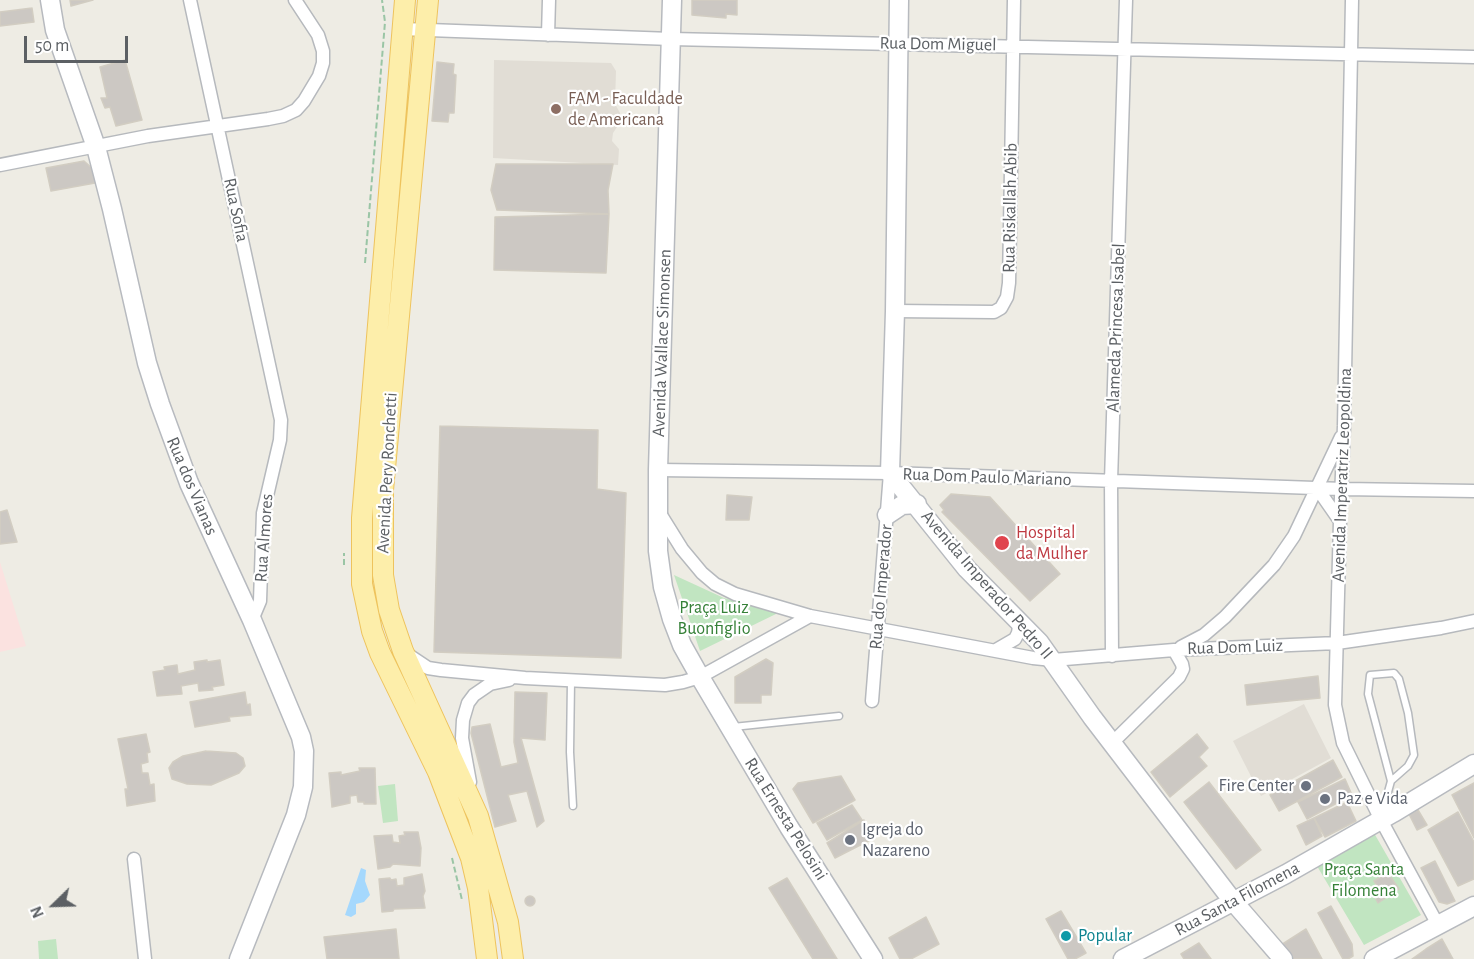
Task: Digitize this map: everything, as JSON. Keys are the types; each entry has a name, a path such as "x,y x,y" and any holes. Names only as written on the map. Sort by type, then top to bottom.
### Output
{"main road":[{"name":"Avenida Pery Ronchetti","path":"405,0 362,518 362,584 372,631 380,653 438,772 471,858 478,888 487,959"},
{"name":"Avenida Pery Ronchetti","path":"428,0 383,502 383,575 389,610 403,651 478,816 508,922 513,959"}],"street":[{"name":"Rua dos Vianas","path":"50,0 55,30 96,147 147,363 160,404 189,483 296,721 304,751 303,787 296,815 238,959"},
{"name":"Rua Sofia","path":"190,0 281,420"},
{"path":"0,165 148,136 284,116 296,110 319,76 323,63 323,51 318,35 295,0"},
{"path":"548,35 549,0"},
{"name":"Avenida Wallace Simonsen","path":"672,0 657,509 658,550 663,587 672,619 682,645 700,677"},
{"path":"890,473 895,311 898,0"},
{"name":"Rua Riskallah Abib","path":"895,311 994,312 1001,308 1007,297 1014,0"},
{"name":"Alameda Princesa Isabel","path":"1113,656 1112,481 1126,0"},
{"name":"Avenida Imperatriz Leopoldina","path":"1352,0 1343,489 1340,521 1335,705 1343,742 1381,820 1438,925"},
{"name":"Rua Dom Miguel","path":"402,29 671,39 1474,57"},
{"name":"Rua Almores","path":"252,620 260,601 263,513 280,440 281,420"},
{"path":"1112,743 1179,677 1182,664 1174,650 1204,635 1225,617 1274,565 1294,536 1337,448 1344,426"},
{"name":"Rua Dom Paulo Mariano","path":"658,470 890,473 1343,489 1474,491"},
{"name":"Avenida Imperador Pedro II","path":"890,473 968,569 1020,620 1053,660 1112,743 1232,900 1283,959"},
{"name":"Rua do Imperador","path":"872,701 890,473"},
{"path":"1317,488 1340,521"},
{"path":"887,515 902,505 917,504"},
{"name":"Rua Dom Luiz","path":"657,509 692,562 715,584 735,594 810,616 1033,658 1053,660 1174,650 1337,643 1474,621"},
{"path":"403,651 428,668 525,678 664,685 700,677 810,616"},
{"path":"996,650 1015,639 1020,620"},
{"name":"Rua Ernesta Pelosini","path":"700,677 789,827 873,959"},
{"path":"478,816 462,738 463,720 468,703 474,695 490,684 525,678"},
{"name":"Rua Santa Filomena","path":"1123,959 1232,900 1286,874 1474,764"},
{"path":"134,859 145,959"},
{"path":"1374,959 1474,906"}],"lane":[{"path":"1381,820 1391,781 1368,694 1370,675 1394,673 1399,679 1408,713 1414,754 1408,766 1391,781"},
{"path":"572,681 570,752 573,806"},
{"path":"730,727 839,716"}],"path":[{"path":"367,238 385,22 382,0"},
{"path":"450,851 463,905"}],"shaded area":[{"name":"FAM - Faculdade de Americana","path":"494,60 611,63 616,71 615,104 620,113 619,124 613,133 612,141 619,149 618,165 493,158"},
{"path":"0,562 26,646 0,652"},
{"path":"1304,704 1331,758 1261,796 1233,741"}],"green space":[{"name":"Praça Luiz Buonfiglio","path":"674,575 724,598 778,613 700,651"},
{"path":"395,784 398,821 383,823 378,786"},
{"name":"Praça Santa Filomena","path":"1374,833 1421,915 1364,945 1317,866"},
{"path":"56,939 58,959 39,959 38,941"}],"water":[{"path":"361,868 366,870 365,881 370,895 364,902 356,904 356,914 351,917 345,915"}],"building":[{"path":"70,0 93,0 71,6"},
{"path":"692,0 737,0 737,15 726,14 726,18 692,15"},
{"path":"32,8 34,22 0,26 0,12"},
{"path":"125,60 142,120 116,126 110,107 105,108 101,98 107,98 100,67"},
{"path":"437,62 454,64 453,74 456,75 454,113 449,113 448,122 432,121"},
{"path":"84,161 93,169 95,183 51,191 46,168"},
{"path":"496,164 613,164 608,190 609,214 497,210 491,190"},
{"path":"609,214 606,273 494,270 495,217"},
{"path":"440,426 598,430 597,489 626,493 621,658 434,652"},
{"name":"Hospital da Mulher","path":"951,494 990,497 1060,574 1030,601 942,512 944,510 940,505"},
{"path":"727,495 752,497 749,520 726,520"},
{"path":"7,510 17,542 0,544 0,512"},
{"path":"766,659 773,663 771,695 761,695 761,703 735,703 735,677"},
{"path":"207,660 207,662 220,660 224,685 212,687 213,690 199,691 198,683 181,686 182,694 157,696 153,672 177,665 178,674 195,670 194,662"},
{"path":"1318,676 1320,698 1247,705 1245,685"},
{"path":"245,692 247,705 250,704 251,715 229,717 230,721 195,727 190,702"},
{"path":"515,692 547,693 545,740 521,738 544,821 537,827 527,791 508,795 516,821 495,827 471,733 472,727 490,724 501,767 518,763 514,742"},
{"path":"146,734 150,752 147,753 148,762 141,764 142,773 148,773 150,785 154,784 155,801 127,806 125,789 128,789 118,739"},
{"path":"1197,734 1208,748 1199,757 1207,766 1170,797 1151,772"},
{"path":"206,751 236,753 243,758 245,766 239,773 211,785 187,784 172,779 169,768 173,762 183,756"},
{"name":"Fire Center","path":"1333,760 1342,777 1279,811 1270,795"},
{"path":"359,768 375,768 376,804 358,802 357,795 350,796 350,803 332,807 329,773 341,772 341,775 360,771"},
{"path":"841,776 855,800 813,823 793,789 798,783"},
{"name":"Paz e Vida","path":"1345,779 1352,795 1307,819 1298,802"},
{"path":"1209,782 1261,850 1236,869 1184,802"},
{"path":"1474,783 1474,838 1452,795"},
{"path":"1347,802 1356,821 1325,837 1314,818"},
{"path":"852,805 862,820 827,840 817,823"},
{"path":"1418,810 1427,825 1417,830 1409,814"},
{"path":"1458,812 1474,842 1474,879 1458,886 1428,830"},
{"path":"1314,818 1322,836 1306,845 1297,826"},
{"name":"Igreja do Nazareno","path":"864,820 874,838 835,858 827,843"},
{"path":"404,832 418,832 421,848 420,866 393,864 390,867 378,869 374,836 392,835 393,842 400,843 399,836 405,835"},
{"path":"1435,861 1455,901 1447,904 1439,902 1421,868"},
{"path":"1388,873 1399,889 1378,903 1374,896 1381,892 1374,881"},
{"path":"422,874 425,908 394,909 382,912 379,879 396,879 397,886 404,885 404,878"},
{"path":"787,878 837,959 813,959 769,888"},
{"path":"530,896 534,897 534,905 530,906 526,905 525,901 526,897"},
{"path":"1331,906 1352,944 1353,956 1348,959 1343,959 1318,913"},
{"name":"Popular","path":"1061,911 1086,953 1075,959 1068,959 1046,919"},
{"path":"926,917 939,944 911,959 900,959 889,938"},
{"path":"396,929 399,959 327,959 324,937"},
{"path":"1306,929 1322,959 1293,959 1281,945"},
{"path":"1442,939 1453,959 1412,959 1426,949"},
{"path":"1199,943 1211,959 1184,959 1181,954"}],"place":[{"name":"FAM - Faculdade de Americana","path":"556,109"},
{"name":"Hospital da Mulher","path":"1002,543"},
{"name":"Fire Center","path":"1306,786"},
{"name":"Paz e Vida","path":"1325,799"},
{"name":"Igreja do Nazareno","path":"850,840"},
{"name":"Popular","path":"1066,936"}]}
